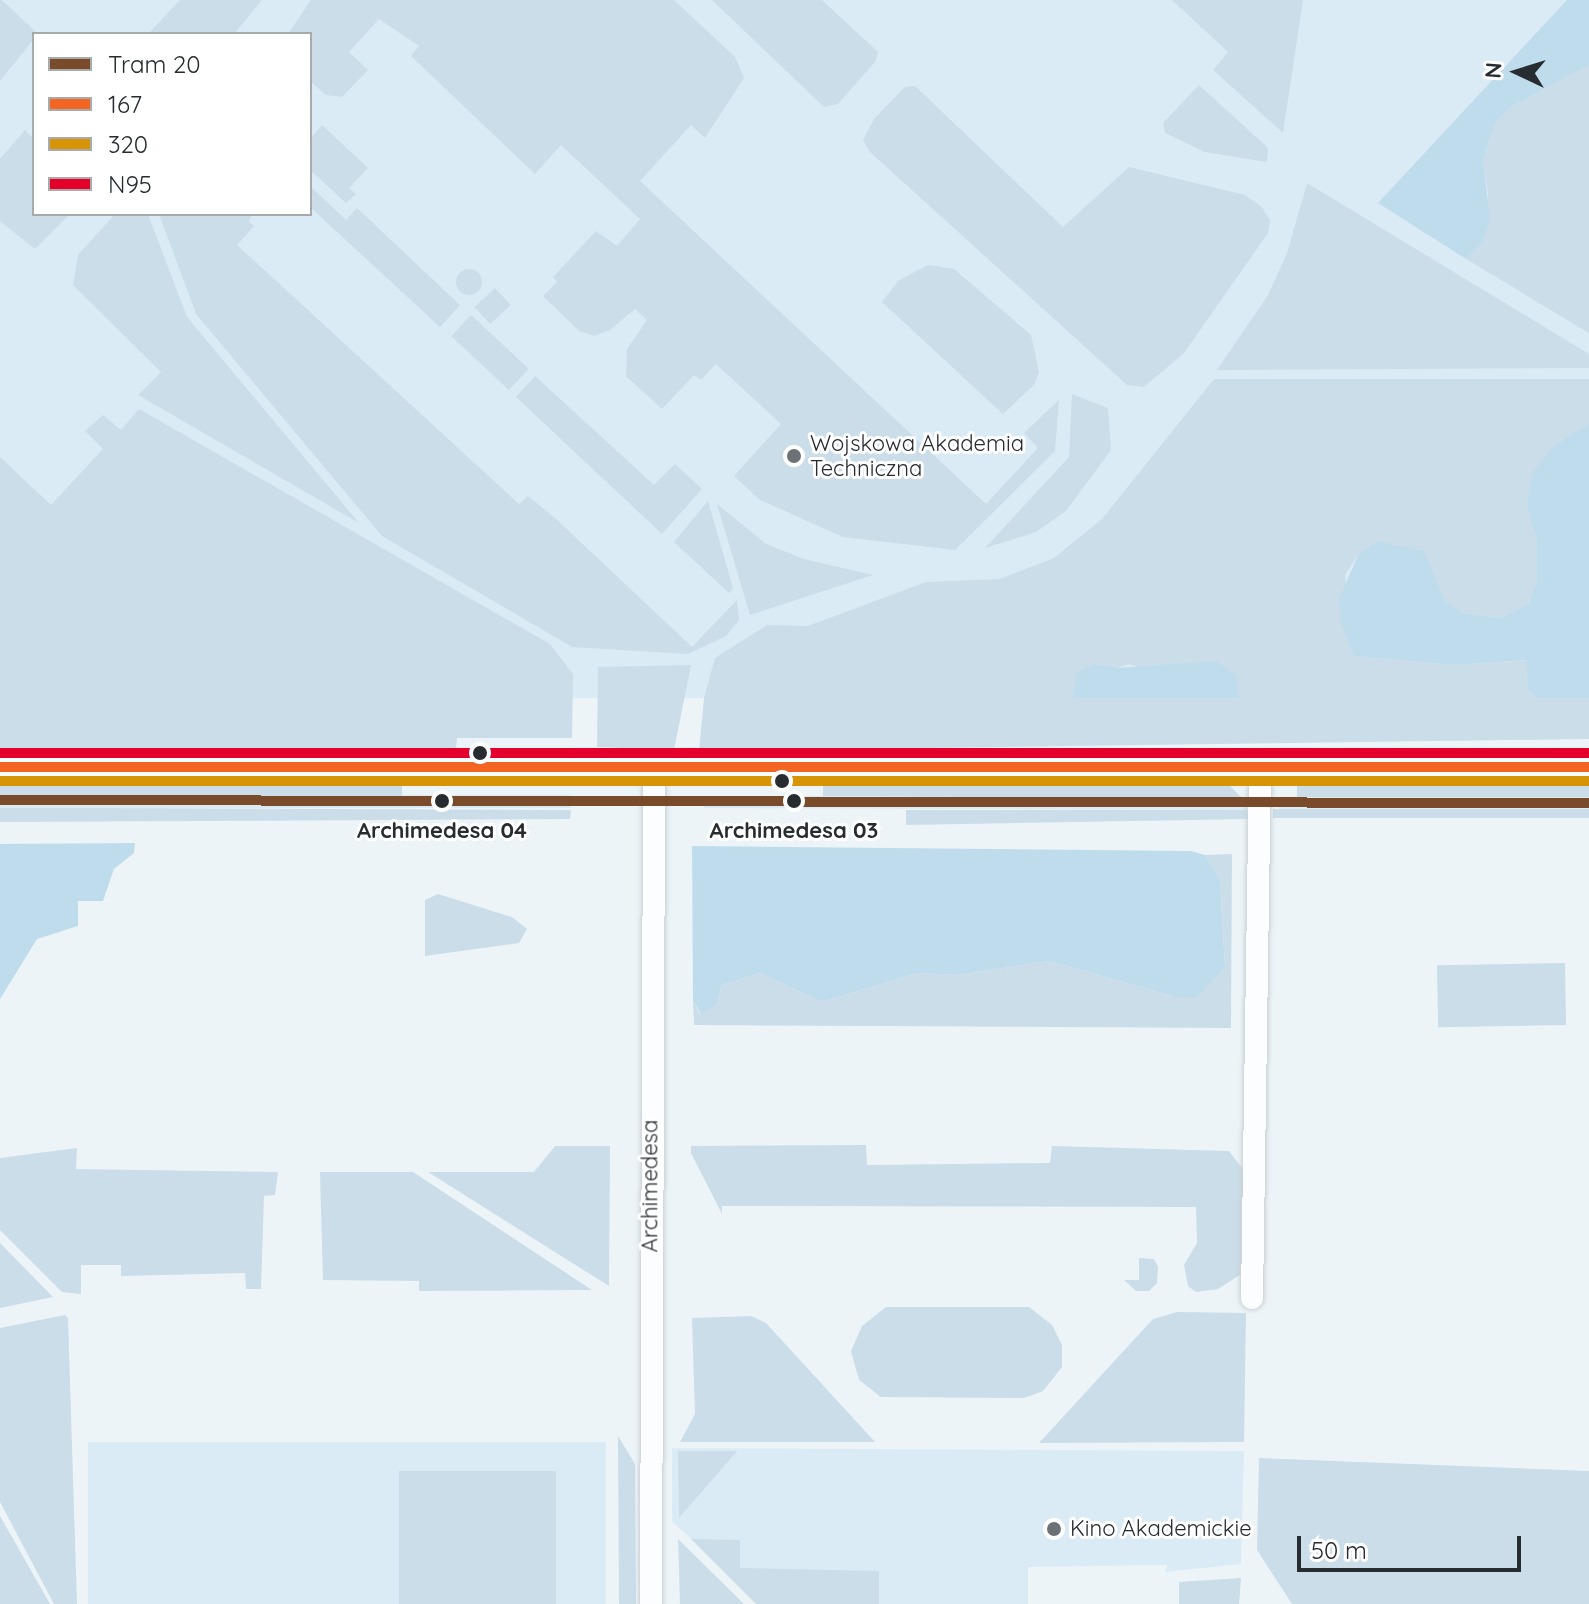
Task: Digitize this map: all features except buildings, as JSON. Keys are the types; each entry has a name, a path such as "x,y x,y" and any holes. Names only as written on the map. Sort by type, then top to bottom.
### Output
{"street":[{"path":"0,767 1589,767"},
{"name":"Archimedesa","path":"651,1604 654,768"},
{"path":"1252,1298 1260,768"}],"shaded area":[{"name":"Wojskowa Akademia Techniczna","path":"0,0 1589,0 1589,698 0,698"},
{"path":"0,0 36,32 32,32 32,41 0,81"},
{"path":"180,0 262,0 236,32 150,32"},
{"path":"311,0 674,0 735,57 744,78 705,138 691,125 640,181 986,504 1038,448 1024,433 1059,400 1055,451 955,550 843,537 760,500 734,476 781,424 716,364 701,380 694,375 662,409 626,376 627,349 647,320 635,309 610,330 594,336 579,331 543,296 557,282 553,277 596,231 617,246 640,219 561,145 535,174 411,56 419,46 379,19 349,52 368,70 342,97 326,95 312,83 312,32 289,32"},
{"path":"712,0 822,0 878,52 875,62 838,104 824,107"},
{"path":"1172,0 1303,0 1283,133 1213,70 1228,52"},
{"path":"1567,0 1589,0 1589,65 1511,107 1495,123 1483,159 1490,220 1482,243 1466,259 1378,203"},
{"path":"1589,65 1589,333 1466,259 1482,243 1488,194 1483,159 1495,123 1511,107"},
{"path":"1199,85 1268,148 1267,162 1205,152 1165,133 1163,123"},
{"path":"915,86 1063,227 1129,167 1245,195 1262,207 1270,221 1268,233 1184,353 1144,387 1127,385 870,152 863,140 874,119 905,87"},
{"path":"322,125 368,168 349,188 356,194 346,203 312,172 312,137"},
{"path":"25,130 32,137 32,216 68,216 35,249 0,221 0,159"},
{"path":"1307,183 1589,354 1589,368 1217,370 1268,295 1287,253"},
{"path":"312,188 346,220 357,208 460,305 440,327 312,209"},
{"path":"113,216 149,216 187,317 359,523 138,395 161,372 73,285 78,255"},
{"path":"160,216 251,216 249,222 254,226 237,245 519,504 528,496 555,518 692,647 737,600 739,620 726,636 688,654 572,647 382,536 196,314"},
{"path":"928,265 954,269 1031,335 1039,372 1034,385 1003,414 882,302 899,280"},
{"path":"469,269 478,273 482,282 478,291 469,295 460,291 456,282 460,273"},
{"path":"495,288 511,305 490,324 475,307"},
{"path":"471,315 529,369 509,390 451,336"},
{"path":"535,376 654,485 675,464 702,489 662,534 516,397"},
{"path":"1214,379 1589,379 1589,423 1554,446 1527,507 1537,540 1537,581 1529,603 1502,618 1462,613 1445,601 1436,581 1377,541 1358,555 1345,575 1354,656 1454,665 1528,660 1528,690 1537,698 1589,698 1589,739 699,751 704,698 715,658 767,625 808,626 926,582 1000,579 1054,558 1102,519","holes":["1096,664 1117,668 1129,664 1239,698 1073,697"]},
{"path":"1072,394 1108,408 1111,450 1066,511 1036,532 985,548 1069,457"},
{"path":"139,409 550,644 573,674 572,738 457,738 456,749 0,749 0,457 51,505 103,449 85,431 103,415 121,430"},
{"path":"1589,423 1589,698 1537,698 1528,690 1527,660 1454,665 1354,656 1340,620 1339,599 1358,555 1377,541 1424,551 1445,601 1463,613 1502,618 1529,603 1537,581 1537,540 1527,507 1532,473 1554,446"},
{"path":"708,501 733,588 729,593 674,542"},
{"path":"717,504 766,544 804,559 873,575 750,615"},
{"path":"1216,661 1236,675 1239,698 1073,698 1077,672 1096,664 1117,668"},
{"path":"691,665 674,750 597,747 598,667"},
{"path":"1226,782 1243,799 823,796 823,785"},
{"path":"1297,783 1589,783 1589,797 1297,797"},
{"path":"402,784 402,797 0,795 0,786"},
{"path":"0,795 571,795 571,808 0,808"},
{"path":"704,797 1243,799 1247,810 704,808"},
{"path":"1279,797 1589,797 1589,809 1279,809"},
{"path":"0,808 571,810 570,819 0,822"},
{"path":"1273,809 1589,809 1589,818 1273,818"},
{"path":"906,810 1247,810 1249,819 906,825"},
{"path":"135,843 134,853 114,869 103,901 78,901 78,926 37,939 0,999 0,844"},
{"path":"692,846 1191,851 1205,855 1220,879 1225,967 1196,998 1172,996 1049,961 957,975 918,973 822,1002 760,973 722,985 717,1005 701,1014 693,1001"},
{"path":"1232,854 1231,1028 694,1025 693,1001 700,1014 717,1005 722,985 760,973 822,1002 918,973 957,975 1049,961 1172,996 1225,967 1220,879 1205,855"},
{"path":"438,894 512,917 527,929 519,943 425,956 425,900"},
{"path":"1565,963 1566,1025 1438,1027 1437,965"},
{"path":"866,1145 867,1165 1050,1163 1052,1146 1229,1151 1246,1173 1243,1273 1218,1289 1196,1292 1188,1286 1184,1265 1197,1243 1196,1207 722,1206 722,1214 691,1153 691,1146"},
{"path":"555,1146 610,1146 609,1286 428,1172 534,1172"},
{"path":"77,1148 76,1169 278,1172 275,1195 264,1196 261,1289 246,1289 245,1273 121,1276 121,1265 81,1265 81,1294 62,1292 0,1230 0,1158"},
{"path":"320,1172 413,1172 592,1290 419,1291 419,1281 323,1280"},
{"path":"0,1243 53,1297 0,1308"},
{"path":"1139,1258 1154,1259 1158,1267 1157,1283 1149,1291 1136,1291 1124,1280 1139,1280"},
{"path":"886,1307 1029,1307 1052,1325 1062,1345 1062,1367 1043,1391 1024,1398 881,1397 859,1380 851,1351 862,1326"},
{"path":"1177,1312 1246,1313 1244,1442 1039,1443 1153,1319"},
{"path":"65,1315 68,1318 77,1604 54,1604 0,1502 0,1328"},
{"path":"751,1316 766,1323 875,1442 680,1442 695,1414 692,1318"},
{"path":"618,1436 635,1464 636,1604 619,1604"},
{"path":"88,1442 606,1442 606,1604 88,1604"},
{"path":"672,1448 1244,1451 1241,1564 1165,1572 1167,1565 1028,1567 1028,1604 875,1604 737,1578 672,1522"},
{"path":"678,1451 737,1451 679,1518"},
{"path":"1259,1458 1589,1471 1589,1604 1292,1604 1257,1550"},
{"path":"399,1471 556,1471 556,1604 399,1604"},
{"path":"0,1516 50,1604 0,1604"},
{"path":"678,1539 744,1604 680,1604"},
{"path":"691,1539 740,1540 740,1568 879,1571 879,1604 756,1604"},
{"path":"1241,1578 1239,1604 1179,1604 1179,1582"}],"tram line":[{"name":"20","path":"0,800 1589,803"}],"transit line":[{"name":"N95","path":"0,753 1589,753"},
{"name":"167","path":"0,767 1589,767"},
{"name":"320","path":"0,781 1589,781"}],"place":[{"name":"Wojskowa Akademia Techniczna","path":"794,456"},
{"name":"Archimedesa 04","path":"442,801"},
{"name":"Archimedesa 03","path":"794,801"},
{"name":"Kino Akademickie","path":"1054,1529"}]}
